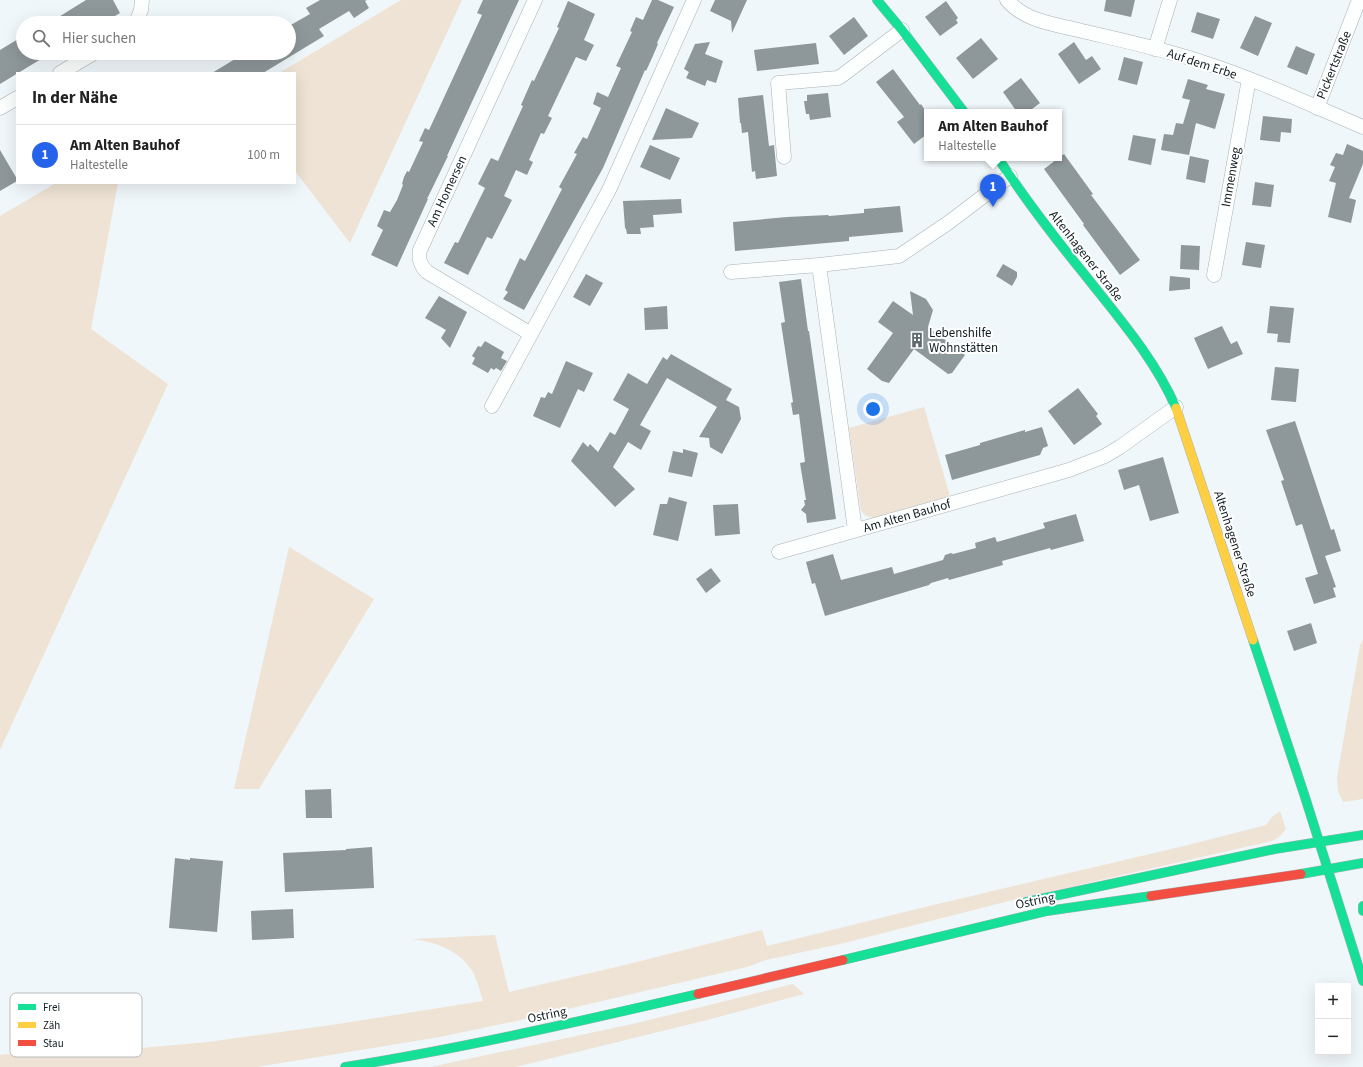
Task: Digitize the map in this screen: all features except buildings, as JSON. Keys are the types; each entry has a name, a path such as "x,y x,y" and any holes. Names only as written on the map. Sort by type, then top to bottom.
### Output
{"main road":[{"path":"881,2 962,109"},
{"name":"Altenhagener Straße","path":"1000,161 1035,212 1096,288 1151,363 1165,385 1176,407 1319,842 1363,981"},
{"name":"Ostring","path":"1021,904 1051,896 1275,849 1363,835"},
{"name":"Ostring","path":"345,1067 395,1059 553,1028 1047,911 1327,870 1363,863"},
{"path":"1363,906 1363,911"},
{"name":"Ostring","path":"753,981 863,946"}],"street":[{"path":"139,16 142,0"},
{"name":"Am Homersen","path":"531,334 427,272 422,268 418,256 535,0"},
{"path":"492,406 612,183 694,0"},
{"name":"Auf dem Erbe","path":"1007,0 1014,8 1035,19 1206,63 1249,79 1363,127"},
{"path":"1155,49 1170,0"},
{"name":"Pickertstraße","path":"1316,108 1359,0"},
{"path":"784,157 778,83 838,78 902,30"},
{"path":"62,72 82,60"},
{"name":"Immenweg","path":"1214,275 1249,79"},
{"path":"0,108 16,99"},
{"path":"731,272 819,265 899,256 948,223 1010,176"},
{"name":"Am Alten Bauhof","path":"819,265 855,530"},
{"name":"Am Alten Bauhof","path":"779,552 1069,470 1120,448 1164,414 1176,407"}],"shaded area":[{"path":"401,0 462,0 350,243 296,172 296,72 281,72"},
{"path":"54,184 118,184 91,329 168,384 0,750 0,216"},
{"path":"924,407 950,496 873,518 866,516 861,511 849,428"},
{"path":"289,547 374,599 259,789 234,789"},
{"path":"1363,640 1363,799 1343,802 1338,791 1337,777 1360,645"},
{"path":"1280,811 1286,829 1279,837 1272,841 1013,900 840,944 766,960 747,967 521,1020 440,1037 257,1067 0,1067 0,1055 10,1054 10,1057 142,1057 142,1048 208,1042 338,1024 483,1001 474,974 463,959 439,945 412,939 495,935 509,992 629,964 762,930 767,946 1184,846 1266,825 1272,817"},
{"path":"793,984 804,994 711,1019 516,1067 430,1067 637,1023"}],"traffic: fast":[{"path":"877,0 902,30 962,109"},
{"path":"1000,161 1040,218 1147,355 1158,372 1176,408"},
{"path":"1253,640 1305,797 1363,981"},
{"path":"1026,902 1275,849 1363,835"},
{"path":"1301,874 1363,863"},
{"path":"843,960 1047,911 1151,896"},
{"path":"1363,906 1363,911"},
{"path":"345,1067 478,1043 698,994"}],"traffic: slow":[{"path":"1176,408 1253,640"}],"traffic: jam":[{"path":"1151,896 1301,874"},
{"path":"698,994 843,960"}],"place":[{"name":"Am Alten Bauhof","path":"993,207"},
{"name":"Lebenshilfe Wohnstätten","path":"917,340"}]}
